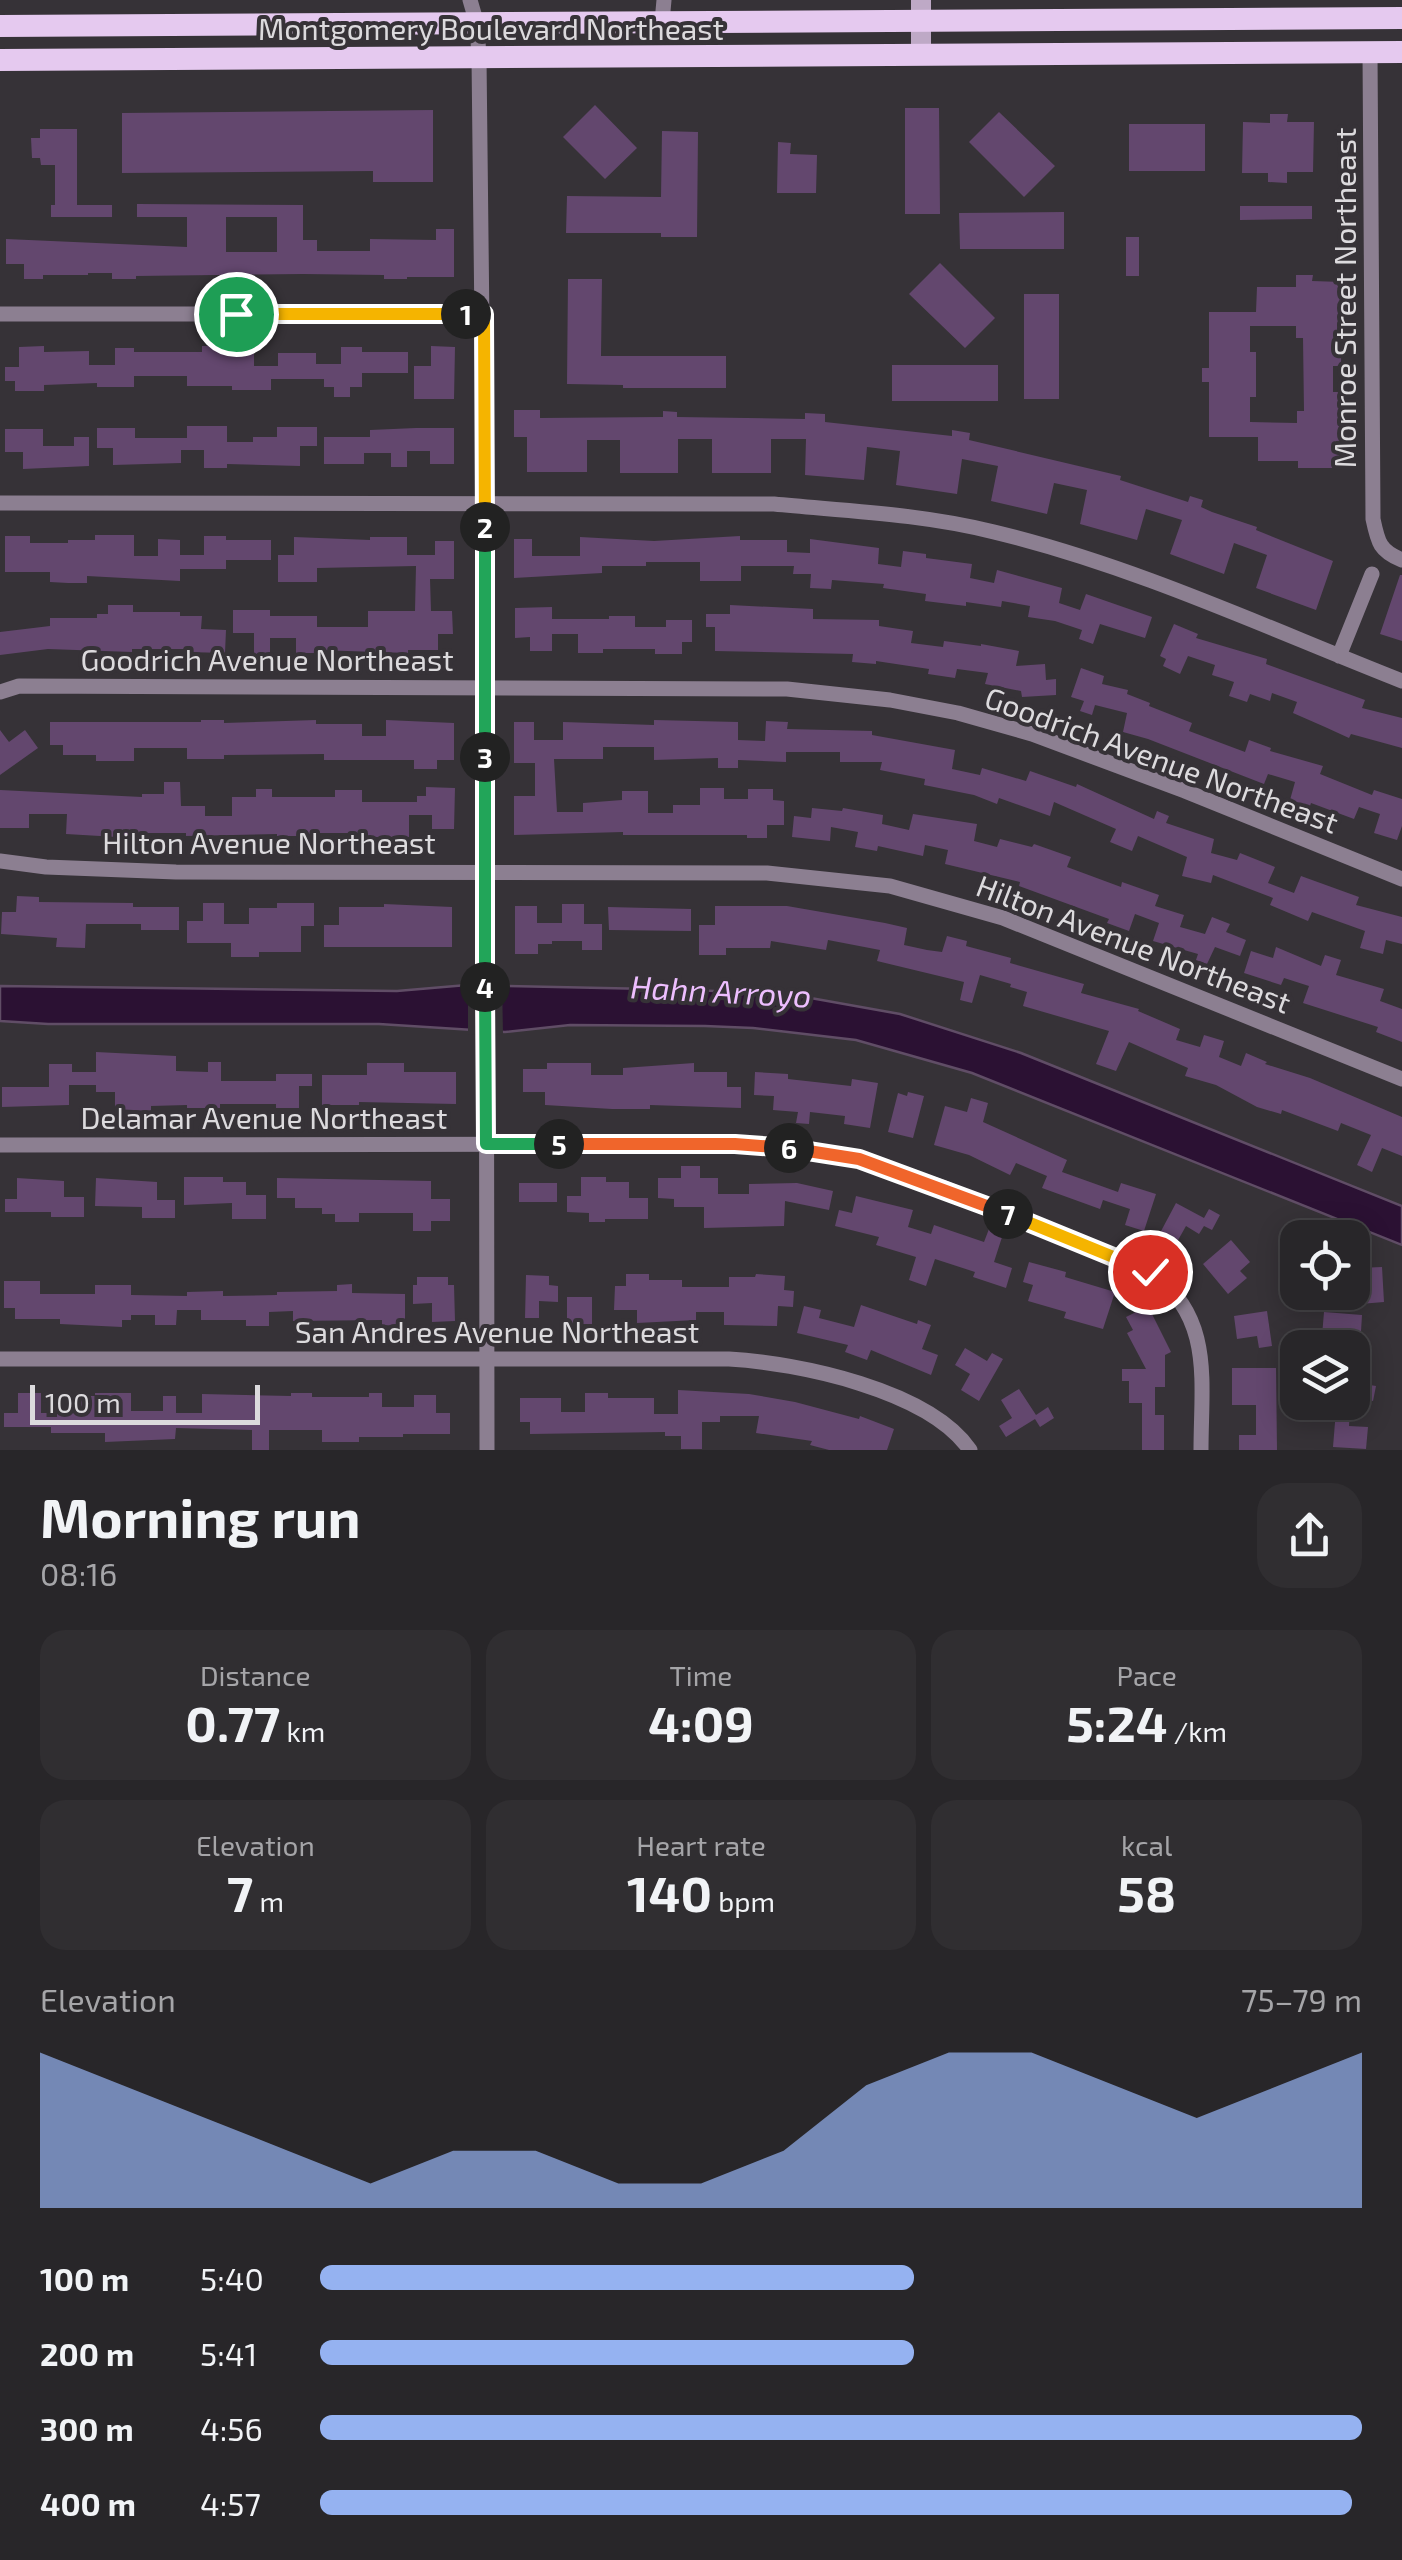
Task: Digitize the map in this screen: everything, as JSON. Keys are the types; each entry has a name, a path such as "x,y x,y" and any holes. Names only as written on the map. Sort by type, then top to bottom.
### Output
{"main road":[{"name":"Montgomery Boulevard Northeast","path":"0,26 476,24 663,11 921,10 1402,18"},
{"path":"921,10 921,54"},
{"name":"Montgomery Boulevard Northeast","path":"0,60 1402,52"}],"street":[{"path":"470,0 479,58 484,314 487,1450"},
{"name":"Monroe Street Northeast","path":"1370,52 1373,519 1380,551 1402,560"},
{"path":"0,314 484,314"},
{"path":"0,503 774,504 880,514 991,531 1116,567 1402,681"},
{"path":"1339,656 1372,574"},
{"name":"Goodrich Avenue Northeast","path":"0,692 19,686 486,686 788,689 890,700 958,713 1032,734 1402,879"},
{"name":"Hilton Avenue Northeast","path":"0,861 46,867 176,872 767,873 890,886 1003,918 1402,1079"},
{"name":"Delamar Avenue Northeast","path":"0,1145 735,1144 797,1148 859,1159 942,1188 1150,1272 1168,1284 1196,1326 1201,1450"},
{"name":"San Andres Avenue Northeast","path":"0,1359 729,1358 780,1362 829,1373 916,1407 950,1427 970,1450"}],"shaded area":[{"path":"467,985 698,990 805,997 900,1014 1021,1053 1402,1206 1402,1245 1370,1232 1370,1220 1340,1220 972,1073 856,1040 705,1026 570,1025 505,1032 379,1024 0,1021 0,986 397,991"}],"pier":[{"path":"502,981 503,1034 468,1035 468,982"}],"building":[{"path":"595,105 637,148 605,179 563,137"},
{"path":"905,108 939,108 940,214 905,214"},
{"path":"433,110 433,182 373,182 373,171 122,173 122,113"},
{"path":"999,112 1055,166 1024,197 969,142"},
{"path":"1270,114 1288,114 1287,122 1314,122 1313,172 1287,172 1287,183 1268,182 1268,173 1242,173 1243,122 1270,123"},
{"path":"1129,124 1205,124 1205,171 1129,171"},
{"path":"40,129 77,129 77,205 112,205 112,217 51,217 51,205 55,205 55,165 41,165 40,158 32,158 31,138 40,138"},
{"path":"662,131 698,132 697,237 566,233 567,196 661,197"},
{"path":"778,142 791,143 790,154 817,155 816,193 777,193"},
{"path":"137,204 303,205 303,240 317,240 317,251 370,251 370,239 436,240 436,229 454,229 454,277 384,279 384,275 303,274 112,279 112,273 88,273 24,279 24,264 6,264 6,239 187,247 187,217 137,217","holes":["226,217 277,217 277,252 226,252"]},
{"path":"1240,206 1312,206 1312,219 1240,220"},
{"path":"1064,212 1064,249 960,249 959,213"},
{"path":"1126,237 1139,237 1139,276 1126,276"},
{"path":"940,263 995,318 965,348 909,294"},
{"path":"1296,275 1313,275 1312,281 1342,282 1341,366 1333,366 1333,392 1342,392 1342,468 1298,468 1298,461 1258,461 1258,437 1209,437 1209,382 1202,382 1202,368 1209,368 1209,312 1256,312 1257,287 1296,287","holes":["1250,326 1296,326 1296,338 1303,338 1304,411 1297,411 1297,423 1250,422 1250,397 1256,397 1256,352 1250,352"]},
{"path":"568,279 602,279 601,356 726,356 726,388 567,384"},
{"path":"1024,294 1059,294 1059,399 1024,399"},
{"path":"44,346 44,352 89,351 89,365 115,365 115,348 134,348 134,352 202,352 202,346 226,346 226,352 254,352 254,366 278,366 278,353 316,353 316,364 341,364 341,347 362,347 362,352 408,352 408,373 362,373 362,387 350,387 350,397 334,397 334,387 324,387 324,379 271,379 271,390 232,390 232,386 187,386 187,376 134,376 134,387 97,387 97,383 44,385 44,391 15,391 15,381 5,381 5,367 19,367 19,347"},
{"path":"431,346 455,347 454,399 414,399 414,366 431,366"},
{"path":"892,365 998,365 998,401 892,401"},
{"path":"514,410 540,410 540,418 663,417 663,411 677,412 677,417 805,419 805,413 825,414 825,422 952,436 952,430 970,433 969,440 1121,476 1120,480 1188,502 1190,496 1203,500 1201,507 1333,561 1316,610 1256,588 1267,555 1234,543 1224,574 1170,554 1182,520 1146,509 1137,540 1080,524 1087,490 1054,483 1047,514 991,501 998,466 962,459 957,494 896,485 900,451 867,447 864,480 805,475 806,439 771,439 771,473 712,473 712,439 678,439 678,473 620,473 620,440 587,440 587,472 527,472 527,437 514,437"},
{"path":"187,426 227,426 227,442 277,437 277,427 317,427 317,446 300,446 300,466 227,464 227,468 204,468 204,450 181,450 181,463 113,465 113,448 97,448 97,428 135,428 135,438 187,438"},
{"path":"454,428 454,464 430,464 430,451 407,451 407,467 391,467 391,453 364,453 364,464 324,464 324,437 370,437 370,430"},
{"path":"5,429 43,429 43,446 74,446 74,437 89,437 89,466 23,469 23,452 5,452"},
{"path":"95,535 134,535 134,556 158,556 158,539 180,540 180,555 204,555 204,536 271,540 271,560 226,560 226,569 180,569 180,581 87,576 87,583 68,583 50,582 50,572 5,572 5,536 30,536 30,543 68,543 95,540"},
{"path":"740,536 740,540 787,540 787,552 810,553 810,539 879,548 878,564 901,567 903,551 926,554 926,558 972,564 970,578 994,583 997,570 1062,588 1059,603 1080,610 1086,594 1152,617 1145,638 1100,624 1093,644 1079,639 1082,630 1028,617 1030,606 1002,601 1001,607 925,601 926,594 883,588 884,584 832,580 831,589 810,588 811,574 793,574 794,566 741,566 741,581 700,581 700,562 646,562 646,566 602,566 602,573 514,578 514,539 532,539 532,556 580,556 580,537 654,541"},
{"path":"294,537 407,537 407,555 435,555 435,541 454,541 454,579 430,579 431,611 452,611 453,634 438,634 438,650 408,653 296,653 296,638 270,638 270,656 254,656 254,633 233,633 233,610 270,610 270,616 317,616 317,627 368,627 368,611 415,611 416,566 317,568 317,582 278,582 278,555 294,555"},
{"path":"1402,575 1402,641 1380,634"},
{"path":"108,605 133,605 133,612 202,616 201,629 226,630 225,653 187,649 48,649 0,655 0,632 50,626 50,618 97,618 97,614 108,614"},
{"path":"730,605 813,609 813,619 879,620 879,626 913,631 911,643 943,647 944,641 1019,651 1016,666 1045,664 1046,680 1056,679 1056,695 1022,697 1021,691 985,684 988,673 957,669 955,678 928,674 929,669 876,661 852,662 853,654 715,651 715,627 706,627 706,614 730,614"},
{"path":"552,607 552,619 635,616 635,627 666,627 666,620 692,620 692,642 682,642 682,654 655,654 655,649 578,653 578,634 552,634 552,651 530,651 530,637 515,638 515,608"},
{"path":"1174,624 1198,634 1196,638 1267,659 1266,664 1365,700 1362,708 1402,718 1402,748 1351,734 1349,738 1293,713 1297,702 1272,693 1270,701 1250,694 1247,702 1229,696 1234,682 1212,675 1215,665 1188,656 1180,674 1163,666 1166,659 1160,656"},
{"path":"1081,668 1104,676 1102,684 1128,690 1127,694 1150,703 1149,706 1192,723 1189,731 1245,752 1249,740 1271,748 1270,751 1323,766 1320,774 1372,795 1374,790 1402,799 1402,826 1397,840 1374,833 1380,814 1359,807 1354,819 1311,803 1310,806 1290,800 1295,782 1268,774 1264,784 1123,732 1127,713 1095,705 1092,715 1080,711 1084,701 1071,697"},
{"path":"386,720 454,723 454,760 437,760 437,769 414,769 414,760 324,760 324,754 187,759 187,748 134,748 134,761 96,761 96,755 63,755 63,745 50,745 50,722 362,724 362,736 386,736"},
{"path":"654,720 738,722 738,740 765,741 766,721 788,722 787,729 872,731 872,735 955,750 952,769 980,775 982,768 1026,781 1030,771 1076,787 1077,784 1154,819 1157,811 1169,816 1166,823 1214,839 1211,853 1237,860 1240,853 1275,867 1268,883 1294,893 1301,876 1359,897 1356,905 1402,917 1402,944 1386,940 1383,954 1360,948 1365,931 1312,912 1308,921 1270,905 1273,898 1213,875 1211,883 1182,876 1187,857 1138,836 1132,851 1110,842 1116,829 1054,802 1050,816 999,798 997,804 924,785 925,779 880,770 882,762 840,762 840,752 786,752 786,762 738,760 738,768 718,768 718,758 654,760 654,747 603,747 603,759 554,759 557,812 583,812 583,803 622,800 622,791 648,791 648,813 673,813 673,805 700,805 700,788 724,788 724,799 748,799 748,789 773,789 773,800 784,801 784,825 767,825 767,838 623,832 514,835 514,796 535,796 535,763 514,763 514,722 534,722 534,740 563,740 563,722 654,725"},
{"path":"0,730 9,742 25,730 38,748 0,775"},
{"path":"164,782 180,782 181,806 205,806 205,816 232,816 232,797 256,797 256,789 272,789 272,797 335,797 335,790 362,790 362,802 417,802 417,796 426,796 426,787 455,788 454,829 432,829 432,815 409,815 409,837 368,837 368,833 134,833 134,838 66,834 67,814 29,814 29,828 0,828 0,790 142,797 164,794"},
{"path":"812,808 843,808 883,815 882,824 909,830 913,814 977,824 974,841 997,847 1000,839 1032,847 1034,844 1071,857 1067,867 1121,887 1122,882 1159,895 1155,906 1184,915 1180,927 1205,934 1212,917 1230,924 1226,932 1246,940 1240,956 1215,947 1207,964 1196,960 1198,954 1153,941 1159,923 1135,914 1129,931 1107,923 1109,919 1019,886 1020,882 945,864 948,850 925,845 923,856 878,846 877,851 855,847 858,832 831,827 830,841 792,837 794,816 811,818"},
{"path":"17,896 39,897 39,902 179,907 179,930 141,930 141,924 86,924 85,948 56,947 57,938 1,934 2,912 16,912"},
{"path":"203,903 224,903 224,924 249,924 249,908 314,903 314,926 301,926 301,952 231,957 231,943 187,943 187,921 203,921"},
{"path":"562,904 584,904 584,924 602,924 602,950 582,950 582,941 552,941 538,944 538,954 515,954 515,906 537,906 537,923 562,923"},
{"path":"715,906 787,906 885,923 907,928 904,945 927,950 942,952 947,936 967,941 966,946 1011,958 1010,963 1084,984 1081,993 1139,1009 1180,1029 1176,1040 1200,1047 1204,1035 1224,1041 1219,1057 1241,1066 1246,1053 1402,1117 1402,1156 1382,1148 1372,1172 1357,1165 1371,1135 1341,1123 1338,1131 1282,1110 1281,1114 1257,1107 1216,1085 1185,1076 1188,1068 1129,1042 1116,1071 1096,1064 1109,1031 1023,1006 1027,992 980,975 972,1003 960,1000 964,982 877,961 880,950 828,940 826,950 771,941 770,948 726,948 726,955 699,955 699,925 715,925"},
{"path":"339,907 452,907 452,947 324,947 324,925 339,925"},
{"path":"608,907 691,909 691,931 609,930"},
{"path":"1276,947 1321,966 1325,955 1341,960 1336,975 1384,989 1380,1001 1402,1009 1402,1042 1376,1032 1378,1027 1303,1003 1309,986 1284,978 1281,985 1244,973 1251,951 1273,958"},
{"path":"96,1052 176,1056 176,1071 208,1072 208,1062 221,1062 221,1081 276,1081 276,1074 312,1074 312,1086 299,1086 299,1108 220,1104 220,1108 187,1105 151,1106 151,1111 115,1109 115,1092 96,1092 96,1085 69,1085 69,1105 2,1107 2,1087 49,1087 49,1064 72,1064 72,1072 96,1072"},
{"path":"367,1063 404,1063 404,1072 456,1072 456,1104 322,1105 322,1075 367,1075"},
{"path":"547,1063 591,1063 591,1075 623,1075 623,1068 694,1063 694,1072 727,1072 727,1087 741,1087 741,1108 545,1105 545,1092 523,1092 523,1069 547,1069"},
{"path":"755,1072 851,1086 852,1079 878,1083 870,1128 844,1124 845,1116 810,1112 809,1124 796,1123 798,1112 773,1110 774,1096 754,1095"},
{"path":"908,1092 924,1096 913,1138 888,1132 898,1093 907,1096"},
{"path":"971,1098 988,1103 983,1122 1067,1160 1062,1172 1118,1192 1121,1183 1156,1194 1144,1231 1125,1225 1130,1209 1103,1200 1100,1209 1042,1188 1047,1176 1016,1163 1010,1175 969,1155 934,1145 945,1106 967,1112"},
{"path":"681,1166 700,1166 700,1178 718,1178 718,1194 749,1194 749,1184 797,1183 833,1191 829,1210 785,1201 784,1226 704,1228 704,1207 674,1207 674,1199 658,1198 658,1178 681,1178"},
{"path":"184,1177 223,1177 223,1182 246,1182 246,1195 266,1195 266,1219 232,1219 232,1203 184,1205"},
{"path":"581,1177 629,1182 629,1198 648,1198 648,1219 589,1222 589,1213 567,1212 567,1196 581,1196"},
{"path":"17,1178 64,1181 64,1197 84,1197 84,1217 5,1212 5,1199 17,1199"},
{"path":"96,1178 157,1182 157,1200 175,1200 175,1218 142,1218 142,1207 95,1206"},
{"path":"277,1178 431,1181 431,1199 450,1199 450,1221 431,1221 431,1231 413,1231 413,1213 359,1213 359,1222 335,1222 335,1214 322,1214 322,1208 295,1208 295,1198 277,1198"},
{"path":"519,1183 557,1183 557,1202 519,1202"},
{"path":"856,1196 913,1210 908,1227 931,1234 934,1225 984,1242 989,1229 1003,1234 994,1262 1012,1268 1006,1288 973,1277 975,1272 935,1259 926,1286 909,1280 916,1257 876,1245 879,1237 835,1226 839,1210 852,1213"},
{"path":"1176,1203 1204,1218 1209,1209 1220,1215 1212,1230 1204,1226 1199,1234 1186,1226 1177,1242 1160,1233"},
{"path":"1231,1240 1250,1262 1240,1271 1247,1278 1228,1294 1203,1264"},
{"path":"1029,1262 1115,1292 1103,1329 1064,1318 1066,1312 1028,1301 1033,1285 1023,1282"},
{"path":"1382,1267 1384,1302 1370,1303 1370,1268"},
{"path":"626,1274 649,1274 649,1280 682,1280 682,1287 729,1287 729,1277 756,1274 785,1276 784,1290 794,1291 793,1307 778,1306 777,1326 724,1325 724,1312 696,1312 696,1320 637,1323 637,1310 614,1310 615,1286 626,1286"},
{"path":"526,1275 549,1276 549,1285 558,1286 558,1302 539,1301 539,1318 525,1318"},
{"path":"417,1277 448,1277 448,1285 454,1285 455,1321 432,1322 432,1303 413,1304"},
{"path":"4,1281 40,1281 40,1294 95,1294 95,1285 131,1285 131,1295 187,1296 187,1292 223,1291 223,1296 337,1291 337,1285 352,1284 352,1293 405,1294 405,1326 382,1325 382,1320 293,1321 293,1311 269,1312 269,1326 246,1326 246,1320 201,1320 201,1310 177,1310 176,1325 155,1325 155,1315 131,1315 131,1320 122,1320 122,1327 60,1324 60,1319 15,1319 15,1308 4,1308"},
{"path":"567,1297 592,1297 592,1324 567,1324"},
{"path":"861,1305 931,1325 922,1349 938,1355 931,1375 871,1350 867,1360 845,1352 848,1345 797,1333 804,1306 821,1310 819,1318 854,1327"},
{"path":"1148,1306 1171,1352 1165,1355 1165,1387 1155,1387 1155,1415 1164,1415 1164,1450 1142,1450 1142,1403 1129,1403 1129,1381 1122,1381 1122,1369 1146,1369 1127,1333 1133,1330 1126,1317"},
{"path":"1267,1311 1272,1346 1259,1348 1257,1336 1237,1339 1234,1316"},
{"path":"1324,1312 1362,1315 1361,1330 1322,1330"},
{"path":"965,1348 987,1361 992,1353 1003,1359 979,1401 961,1390 970,1374 955,1365"},
{"path":"1232,1368 1276,1368 1277,1450 1239,1450 1239,1435 1256,1435 1256,1405 1232,1405"},
{"path":"1370,1385 1376,1386 1370,1400"},
{"path":"1019,1389 1036,1415 1048,1407 1054,1418 1040,1427 1035,1419 1006,1437 999,1426 1012,1418 1001,1400"},
{"path":"678,1390 749,1394 795,1402 859,1419 860,1416 894,1429 887,1450 829,1450 810,1445 812,1441 756,1433 759,1416 720,1416 720,1422 702,1422 702,1449 681,1449 681,1436 665,1436 665,1432 530,1434 530,1422 520,1422 520,1398 561,1398 561,1412 585,1412 585,1393 608,1393 608,1398 654,1398 654,1414 678,1414"},
{"path":"18,1393 41,1393 41,1413 69,1413 69,1396 95,1393 131,1393 131,1411 163,1411 163,1396 176,1396 176,1413 202,1413 202,1394 369,1397 369,1393 382,1393 382,1407 414,1407 414,1395 436,1395 436,1413 450,1413 450,1434 322,1442 322,1430 269,1430 269,1450 252,1450 252,1430 176,1428 175,1439 105,1442 105,1433 51,1433 51,1427 4,1427 4,1413 18,1413"},
{"path":"1335,1420 1368,1427 1366,1449 1333,1447"}],"route":[{"path":"236,314 484,314 486,1144 735,1144 797,1148 859,1159 942,1188 1150,1272"}],"water label":[{"name":"Hahn Arroyo","path":"721,990"}]}
